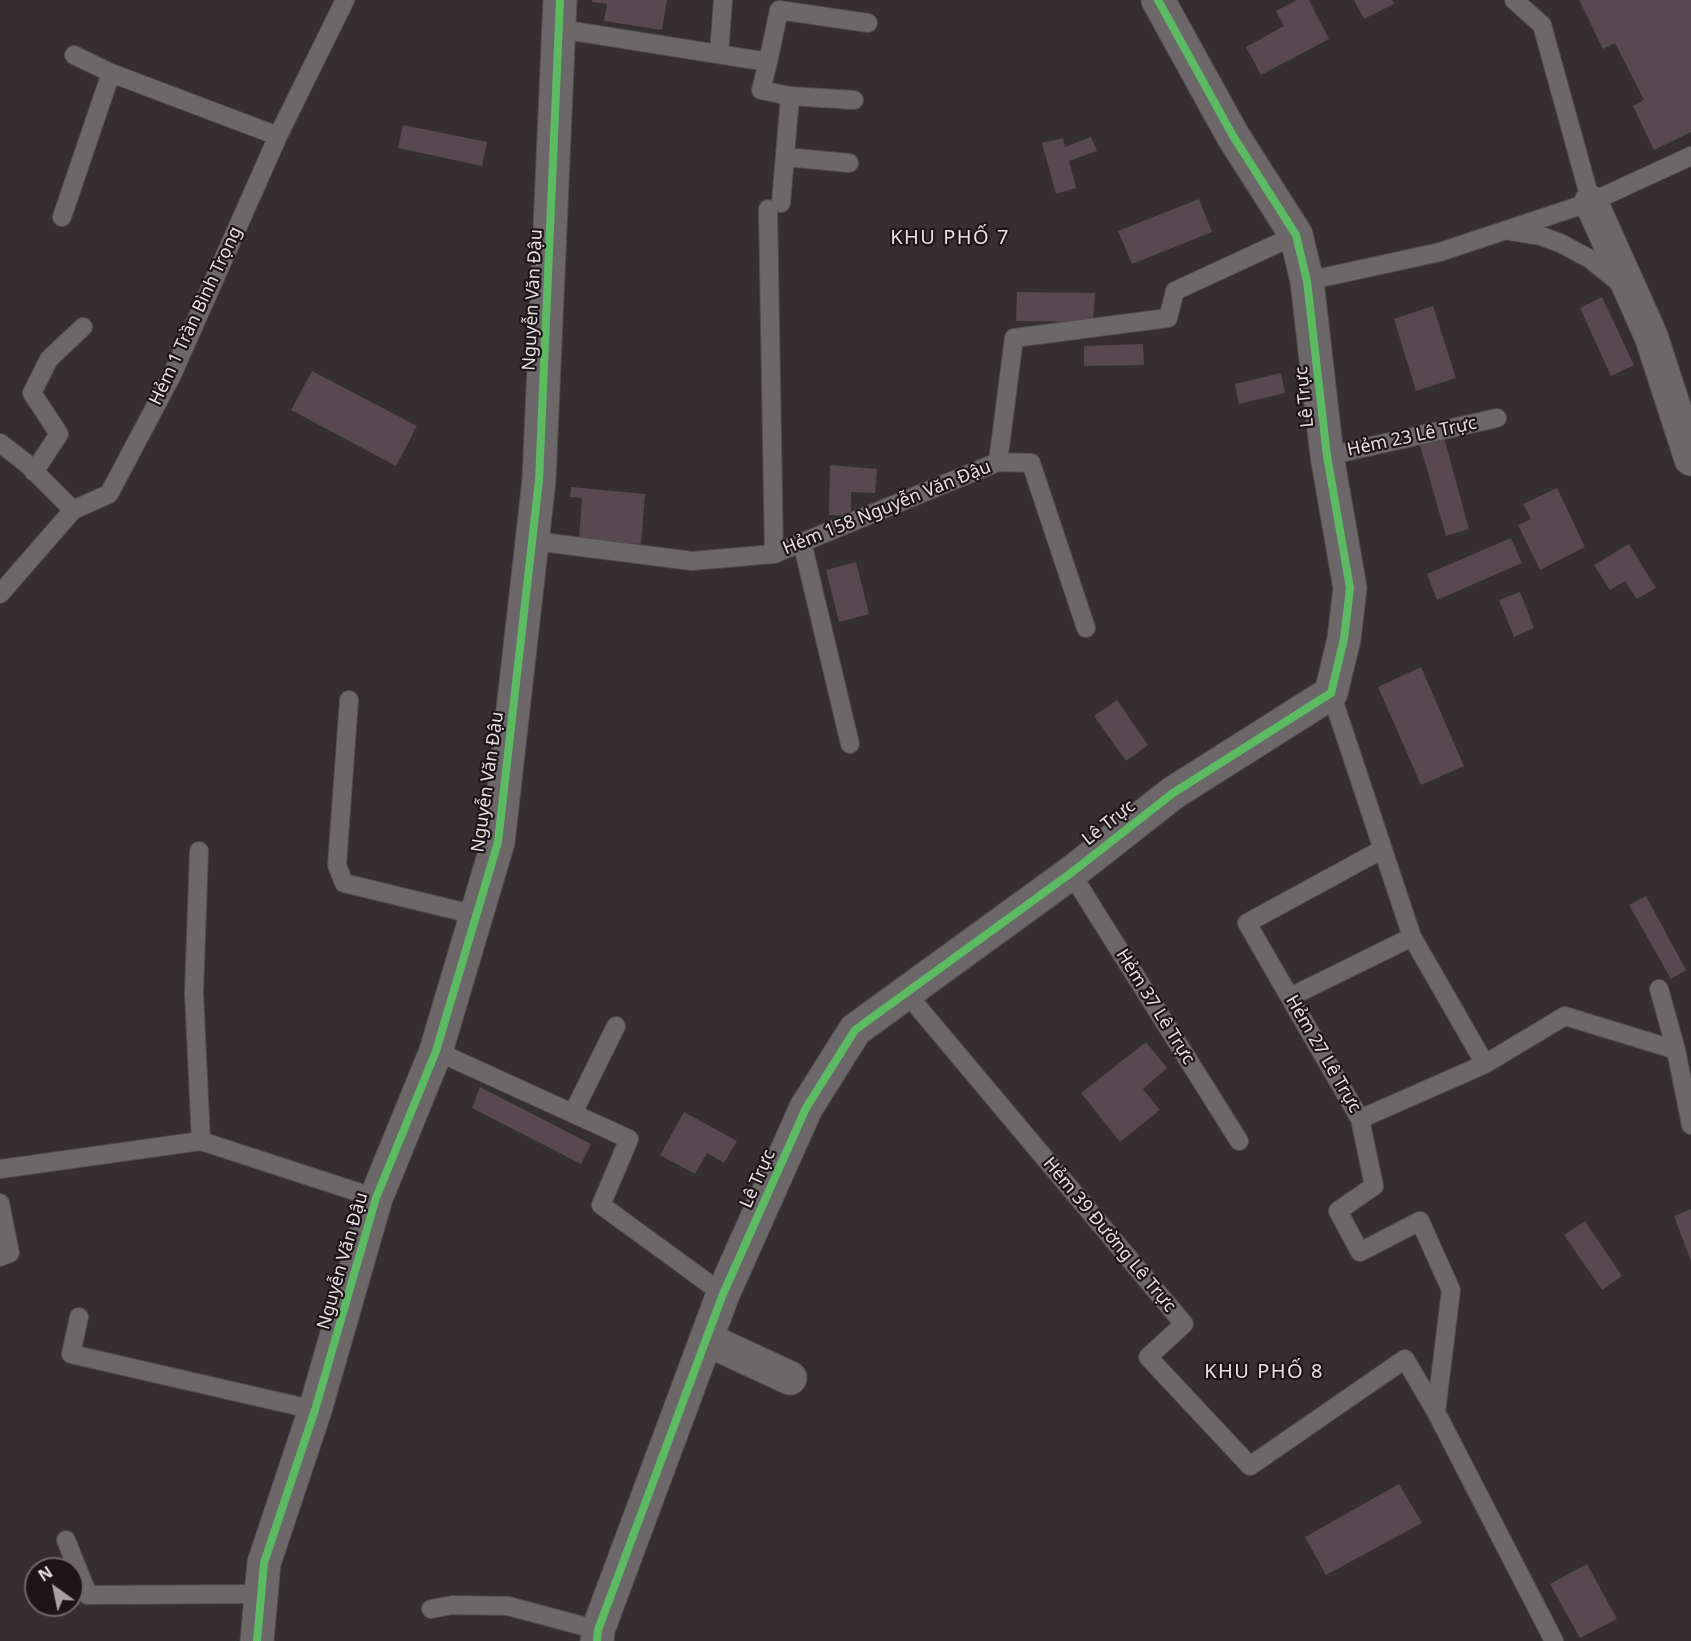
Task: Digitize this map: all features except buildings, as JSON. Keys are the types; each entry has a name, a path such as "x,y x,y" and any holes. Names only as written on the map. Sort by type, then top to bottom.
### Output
{"street":[{"name":"Lê Trực","path":"598,1636 723,1294 806,1108 855,1030 1071,873 1173,793 1331,693 1344,639 1350,588 1327,456 1307,281 1296,235 1233,136 1158,0"},
{"name":"Nguyễn Văn Đậu","path":"257,1641 264,1563 315,1410 376,1198 436,1051 498,842 534,541 539,480 560,15"},
{"path":"1591,202 1651,336 1691,459"},
{"path":"708,1340 790,1378"}],"lane":[{"name":"Hẻm 1 Trần Bình Trọng","path":"0,594 73,510 109,494 172,375 278,136 345,0"},
{"path":"719,54 723,0"},
{"path":"1514,0 1542,25 1591,202"},
{"path":"854,100 790,96 760,90 779,10 868,23"},
{"path":"560,15 719,54 768,62"},
{"path":"74,55 111,74 278,136"},
{"path":"62,218 111,74"},
{"path":"774,554 775,206 785,157 790,96"},
{"path":"1307,281 1440,252 1591,202 1691,156"},
{"path":"785,157 849,163"},
{"path":"1505,230 1541,236 1560,243 1590,259 1632,293"},
{"path":"998,462 1014,338 1168,318 1175,291 1296,235"},
{"path":"34,472 59,434 32,393 49,359 83,327"},
{"name":"Hẻm 23 Lê Trực","path":"1327,456 1497,418"},
{"path":"0,443 73,510"},
{"name":"Hẻm 158 Nguyễn Văn Đậu","path":"534,541 692,561 774,554 998,462 1031,463 1086,628"},
{"path":"802,542 850,744"},
{"path":"1331,693 1381,850 1412,937 1485,1064"},
{"path":"349,700 337,865 344,883 476,915"},
{"name":"Hẻm 27 Lê Trực","path":"1381,850 1247,923 1360,1119 1485,1064 1565,1016 1676,1050"},
{"path":"199,851 194,993 201,1141"},
{"name":"Hẻm 37 Lê Trực","path":"1071,873 1239,1141"},
{"path":"1290,997 1412,937"},
{"path":"1659,989 1676,1050 1691,1125"},
{"name":"Hẻm 39 Đường Lê Trực","path":"907,994 1184,1323 1148,1357 1250,1466 1405,1359 1436,1412"},
{"path":"573,1113 616,1026"},
{"path":"436,1051 629,1139 601,1205 723,1294"},
{"path":"1360,1119 1374,1186 1338,1211 1360,1252 1420,1221 1450,1290 1436,1412 1554,1641"},
{"path":"0,1169 201,1141 376,1198"},
{"path":"0,1203 10,1253 0,1257"},
{"path":"79,1317 71,1354 315,1410"},
{"path":"66,1540 88,1594 260,1594"},
{"path":"430,1609 452,1605 508,1606 598,1636"}],"cycle path":[{"path":"257,1641 264,1563 315,1410 376,1198 436,1051 498,842 539,480 560,0"},
{"path":"597,1641 598,1630 723,1294 806,1108 855,1030 1071,873 1173,793 1331,693 1344,639 1350,588 1327,456 1307,281 1296,235 1233,136 1158,0"}],"district":[{"name":"KHU PHỐ 7","path":"950,238"},
{"name":"KHU PHỐ 8","path":"1264,1372"}]}
